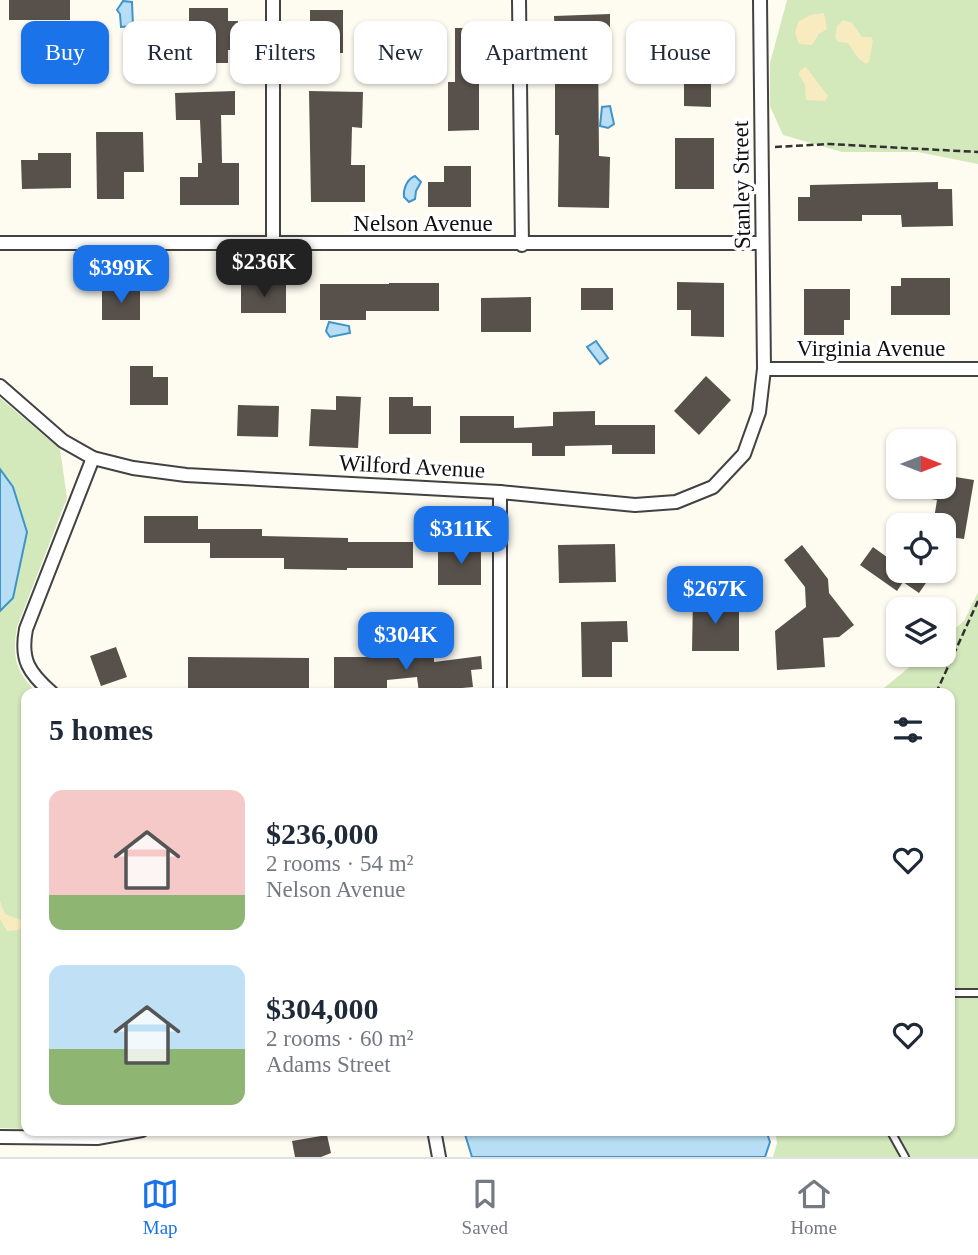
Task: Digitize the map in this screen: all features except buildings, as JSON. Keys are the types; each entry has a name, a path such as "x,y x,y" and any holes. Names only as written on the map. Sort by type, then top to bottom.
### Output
{"street":[{"path":"272,0 273,244"},
{"path":"519,0 522,244"},
{"name":"Stanley Street","path":"760,0 764,369"},
{"name":"Nelson Avenue","path":"0,243 762,243"},
{"name":"Virginia Avenue","path":"764,369 978,369"},
{"name":"Wilford Avenue","path":"0,386 63,441 93,458 133,468 186,475 500,492 635,505 676,502 713,487 744,454 759,412 764,369"},
{"path":"46,688 26,664 23,647 26,629 93,458"},
{"path":"500,492 500,688"},
{"path":"0,1138 108,1136"},
{"path":"435,1136 439,1157"}],"lane":[{"path":"955,993 978,993"},
{"path":"893,1136 905,1157"}],"path":[{"path":"761,148 830,144 978,152"},
{"path":"938,688 978,601"}],"green space":[{"path":"787,0 978,0 978,164 918,152 842,152 783,135 770,106 770,63"},
{"path":"0,398 60,449 67,498 17,627 17,663 32,688 21,688 21,1129 0,1128"},
{"path":"978,592 978,1157 773,1157 776,1136 955,1136 955,688 884,688 909,667 956,667 956,628 964,621"}],"sand":[{"path":"824,13 827,29 819,34 812,45 799,44 795,33 798,22 810,15"},
{"path":"843,20 852,23 862,37 871,37 873,40 869,62 866,64 858,58 848,43 839,42 835,38 837,26"},
{"path":"806,67 828,96 825,101 806,100 805,85 799,75 800,70"},
{"path":"0,901 5,914 21,920 21,927 19,930 7,931 0,919"}],"water":[{"path":"123,1 132,2 133,21 123,21 121,27 117,10"},
{"path":"610,106 614,124 608,128 600,126 602,107"},
{"path":"415,176 421,182 415,199 409,202 404,197 404,191"},
{"path":"329,322 349,326 350,333 330,337 326,331"},
{"path":"596,341 608,358 600,364 587,347"},
{"path":"0,469 13,487 27,532 13,598 0,611"},
{"path":"466,1136 768,1136 770,1142 765,1157 472,1157"}]}
